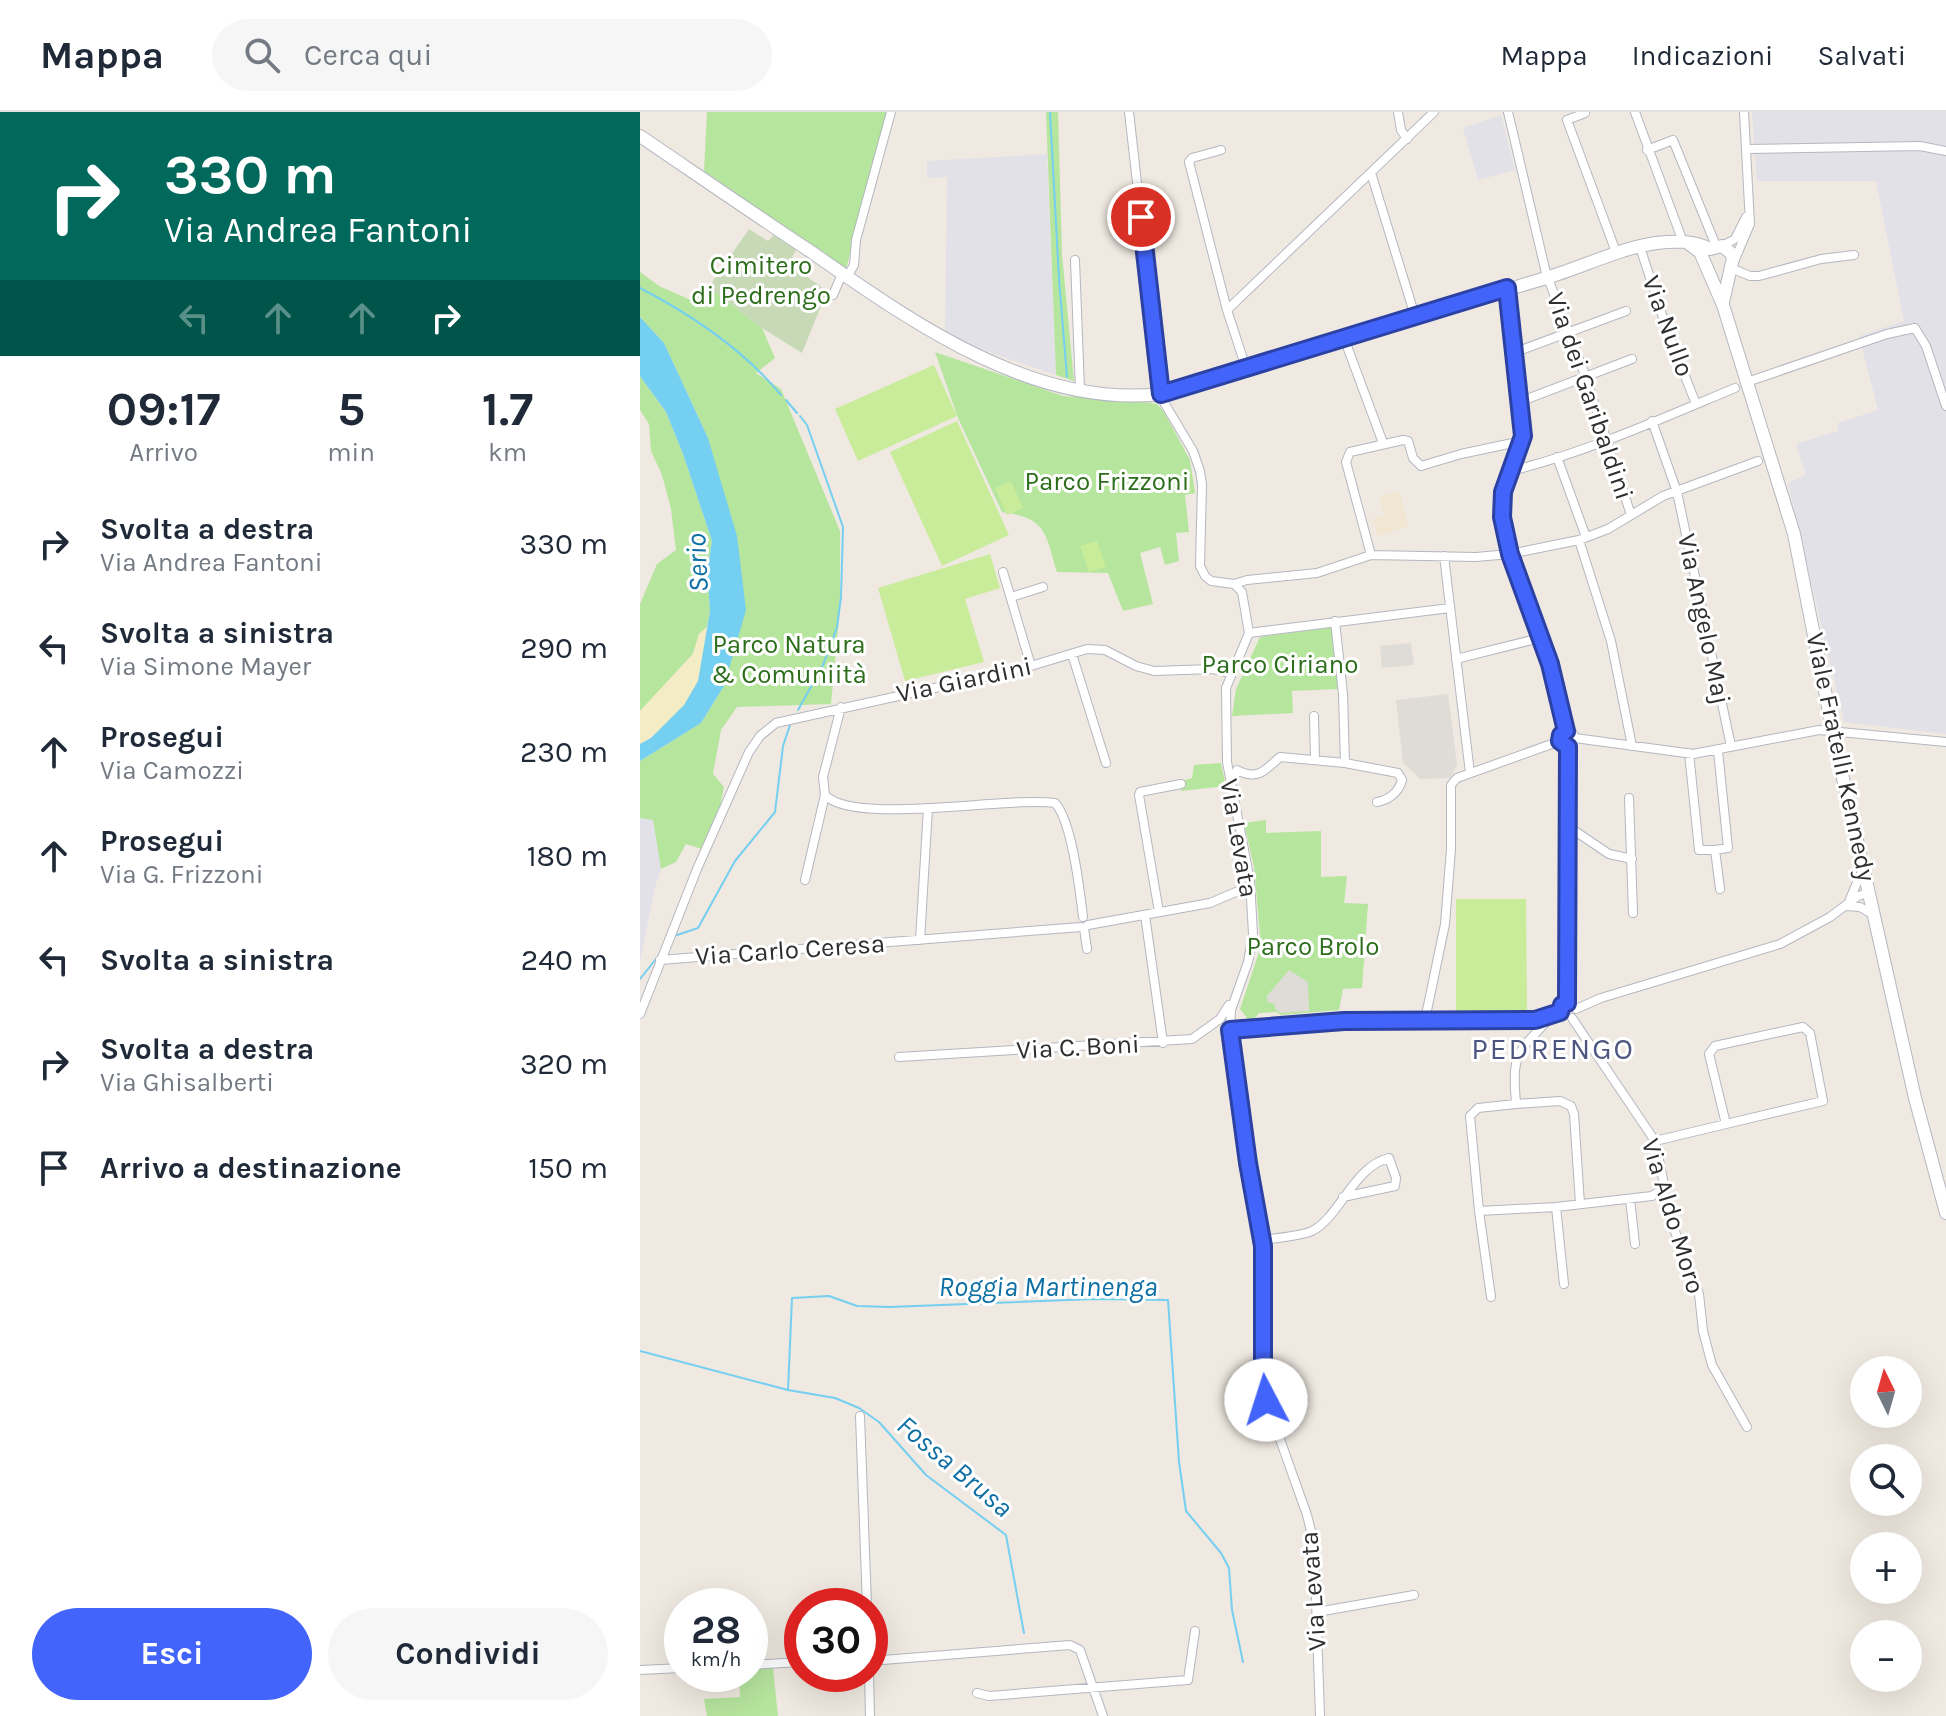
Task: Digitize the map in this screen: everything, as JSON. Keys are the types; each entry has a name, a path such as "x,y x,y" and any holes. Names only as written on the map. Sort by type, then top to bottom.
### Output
{"street":[{"path":"833,295 844,275 854,265 856,240 891,112"},
{"path":"1129,112 1160,394 1193,451 1200,471 1199,561 1205,576 1217,583 1234,584 1317,573 1371,555 1510,554 1583,539 1608,529 1663,496 1758,461"},
{"path":"1398,112 1401,130 1407,139"},
{"path":"1227,310 1434,112"},
{"name":"Via dei Garibaldini","path":"1508,112 1549,277 1631,515"},
{"path":"1635,112 1647,150 1685,242"},
{"path":"1647,150 1673,140 1720,275 1731,268 1750,224 1744,112"},
{"path":"1585,113 1567,120 1616,252"},
{"path":"640,136 844,275 962,350 1016,372 1080,390 1123,396 1160,394 1549,277 1616,252 1685,242 1702,245 1713,255 1731,253 1731,268"},
{"path":"1746,149 1920,146 1946,151"},
{"path":"1221,150 1192,158 1189,162 1227,310 1246,368"},
{"path":"1371,173 1415,316"},
{"path":"1713,255 1735,239 1744,225 1750,201"},
{"name":"Via Nullo","path":"1640,247 1668,333 1696,404"},
{"name":"Viale Fratelli Kennedy","path":"1713,255 1741,385 1794,534 1869,893 1915,1098 1946,1213"},
{"path":"1731,268 1750,276 1759,276 1821,259 1854,255"},
{"path":"1075,260 1080,390"},
{"name":"Viale Fratelli Kennedy","path":"1723,305 1731,268"},
{"path":"1507,288 1522,441 1501,504 1510,554 1550,664 1566,731"},
{"path":"1513,353 1626,311"},
{"path":"1510,471 1557,457 1741,385 1887,334 1915,328 1926,346 1946,406"},
{"path":"1344,338 1383,443"},
{"path":"1519,402 1632,359"},
{"name":"Via Angelo Maj","path":"1652,421 1677,492 1731,746"},
{"path":"1371,555 1346,462 1350,452 1383,443 1408,441 1412,454 1421,466 1522,441"},
{"path":"1557,457 1611,641 1632,746"},
{"path":"1444,556 1470,773"},
{"path":"1003,572 1031,666"},
{"path":"1234,584 1242,592 1249,633 1450,608"},
{"path":"1011,597 1043,587"},
{"path":"1335,621 1343,694 1345,763"},
{"name":"Via Levata","path":"1249,633 1226,688 1227,762 1250,886 1252,947 1236,994 1230,1030 1262,1240 1266,1400 1311,1531 1320,1716"},
{"path":"1456,659 1540,638"},
{"name":"Via Giardini","path":"640,1014 714,831 754,743 776,723 1031,666 1087,649 1105,650 1136,666 1154,671 1213,669 1231,673"},
{"path":"1072,654 1106,763"},
{"path":"805,880 825,795 823,777 841,707"},
{"path":"1314,716 1315,759"},
{"path":"1575,738 1689,753 1718,751 1775,737 1833,730 1946,742"},
{"path":"1425,1020 1445,924 1451,849 1450,789 1457,778 1470,773 1564,744 1574,744 1572,732 1566,731 1561,735 1564,744 1566,825 1567,1003"},
{"path":"1689,753 1699,850 1715,850 1728,848 1718,751"},
{"path":"1227,762 1237,770 1254,776 1262,774 1280,757 1345,763 1398,773 1402,780 1399,788 1377,802"},
{"path":"1230,785 1237,770"},
{"path":"1159,912 1139,795 1140,792 1181,784"},
{"path":"825,795 832,802 870,808 1052,802 1058,805 1073,851 1087,949"},
{"path":"1629,798 1633,913"},
{"name":"Via Carlo Ceresa","path":"920,940 928,808"},
{"path":"1566,825 1609,854 1632,859"},
{"path":"1715,850 1720,889"},
{"path":"1846,906 1859,884 1863,864"},
{"name":"Via Carlo Ceresa","path":"660,960 920,940 1101,921 1210,903 1250,886"},
{"path":"1230,1030 1344,1021 1535,1020 1556,1014 1566,1018 1601,998 1780,944 1858,896 1869,893"},
{"path":"1846,906 1860,907 1875,915"},
{"path":"1145,915 1163,1043"},
{"name":"Via C. Boni","path":"899,1057 1163,1043 1200,1036 1225,1013 1236,994"},
{"path":"1516,1104 1514,1062 1520,1051 1562,1005 1573,1004 1574,1014"},
{"name":"Via Aldo Moro","path":"1574,1014 1655,1141 1664,1184 1660,1191 1699,1294 1703,1331 1712,1365 1747,1427"},
{"path":"1655,1141 1823,1101 1810,1033 1803,1027 1715,1046 1709,1054 1726,1124"},
{"path":"1491,1297 1470,1116 1478,1108 1516,1104 1560,1101 1571,1106 1580,1204"},
{"path":"1262,1240 1312,1231 1343,1197 1377,1161 1389,1158 1396,1178 1395,1186 1343,1197"},
{"path":"1479,1211 1630,1199 1652,1196 1660,1191"},
{"path":"1630,1199 1635,1244"},
{"path":"1556,1207 1564,1284"},
{"path":"860,1416 866,1588"},
{"path":"1317,1612 1414,1595"},
{"path":"977,1693 989,1696 1188,1680 1195,1631"},
{"path":"888,1660 1070,1645 1080,1650 1103,1716"},
{"path":"640,1670 664,1669"},
{"path":"869,1692 870,1716"}],"shaded area":[{"path":"1752,112 1946,112 1946,734 1844,722 1788,483 1806,475 1796,444 1838,431 1838,423 1878,410 1859,336 1904,321 1876,181 1757,181"},
{"path":"1501,115 1515,170 1478,180 1463,128"},
{"path":"1047,154 1056,375 945,337 947,177 927,178 927,161"},
{"path":"1399,491 1408,526 1378,536 1373,519 1385,515 1379,497"},
{"path":"1411,643 1414,665 1382,668 1380,646"},
{"path":"1448,694 1457,765 1450,778 1420,779 1403,763 1396,700"},
{"path":"640,818 653,820 661,869 640,962"},
{"path":"1289,970 1308,982 1309,1011 1280,1013 1275,1009 1275,1004 1267,1002 1267,996"}],"green space":[{"path":"707,112 890,112 846,270 704,171"},
{"path":"1046,112 1058,112 1062,254 1074,381 1056,375"},
{"name":"Cimitero di Pedrengo","path":"749,229 768,241 774,235 797,249 792,257 808,271 806,276 827,291 802,353 762,328 709,287"},
{"name":"Parco Natura & Comuniità","path":"640,272 659,286 693,301 709,287 762,328 775,358 756,373 781,389 840,531 840,608 831,704 737,707 721,730 713,774 724,787 720,806 702,849 686,844 676,862 661,869 653,820 640,818 640,761 701,723 724,686 708,438 664,343 640,317"},
{"name":"Parco Frizzoni","path":"935,352 1063,396 1145,402 1157,404 1164,412 1190,460 1195,493 1185,495 1189,532 1176,533 1179,561 1165,565 1160,547 1140,553 1153,604 1123,611 1108,573 1057,572 1046,537 1036,523 1002,512 958,418"},
{"path":"934,365 957,416 858,461 835,409"},
{"path":"640,376 666,412 712,541 707,571 710,611 707,627 699,634 693,654 640,711 640,604 657,564 676,550 671,509 662,475 651,451 649,424 640,410"},
{"path":"957,421 1009,535 942,566 890,452"},
{"path":"1011,481 1023,508 1007,515 995,488"},
{"path":"1097,541 1106,567 1089,572 1080,546"},
{"path":"990,554 1000,588 965,599 984,662 905,681 878,588"},
{"name":"Parco Ciriano","path":"1332,627 1338,689 1292,691 1293,713 1232,716 1236,689 1260,637"},
{"path":"1221,763 1226,786 1181,791 1181,781 1192,778 1194,765"},
{"name":"Parco Brolo","path":"1266,820 1266,833 1321,831 1321,877 1347,876 1344,903 1368,904 1362,988 1343,989 1339,1010 1281,1015 1276,1012 1259,1013 1253,1020 1248,1019 1240,1009 1261,946 1254,867 1244,823"},
{"path":"1456,899 1526,899 1527,1011 1456,1011"},
{"path":"768,1668 773,1668 778,1716 707,1716 704,1699 740,1697 740,1692 768,1692"}],"sand":[{"path":"707,627 699,678 690,697 658,732 640,744 640,711 693,654 699,634"}],"water":[{"path":"640,317 664,343 708,438 737,536 746,610 724,686 701,723 640,761 640,744 651,738 684,705 698,681 710,611 707,571 712,541 666,412 640,376"}],"waterway":[{"path":"1050,112 1067,377"},
{"path":"640,288 716,334 781,395"},
{"path":"786,400 797,413"},
{"path":"800,416 807,425 843,527 841,597 831,644"},
{"path":"798,710 829,649"},
{"path":"674,936 698,928 735,861 775,812 783,746 790,725"},
{"path":"640,979 660,954"},
{"name":"Roggia Martinenga","path":"788,1390 792,1298 829,1296 857,1306 890,1307 1094,1299 1168,1300 1179,1462 1186,1511 1221,1553 1229,1568 1232,1610 1243,1662"},
{"name":"Fossa Brusa","path":"640,1351 788,1390 835,1398 859,1408 879,1422 926,1475 1006,1535 1024,1633"}],"district":[{"name":"PEDRENGO","path":"1553,1049"}],"route":[{"path":"1141,217 1161,394 1507,288 1523,436 1503,492 1502,517 1510,554 1550,664 1566,731 1560,741 1568,747 1567,1003 1562,1005 1560,1012 1535,1020 1392,1019 1230,1030 1263,1246 1266,1400"}],"water label":[{"name":"Serio","path":"697,563"}]}
